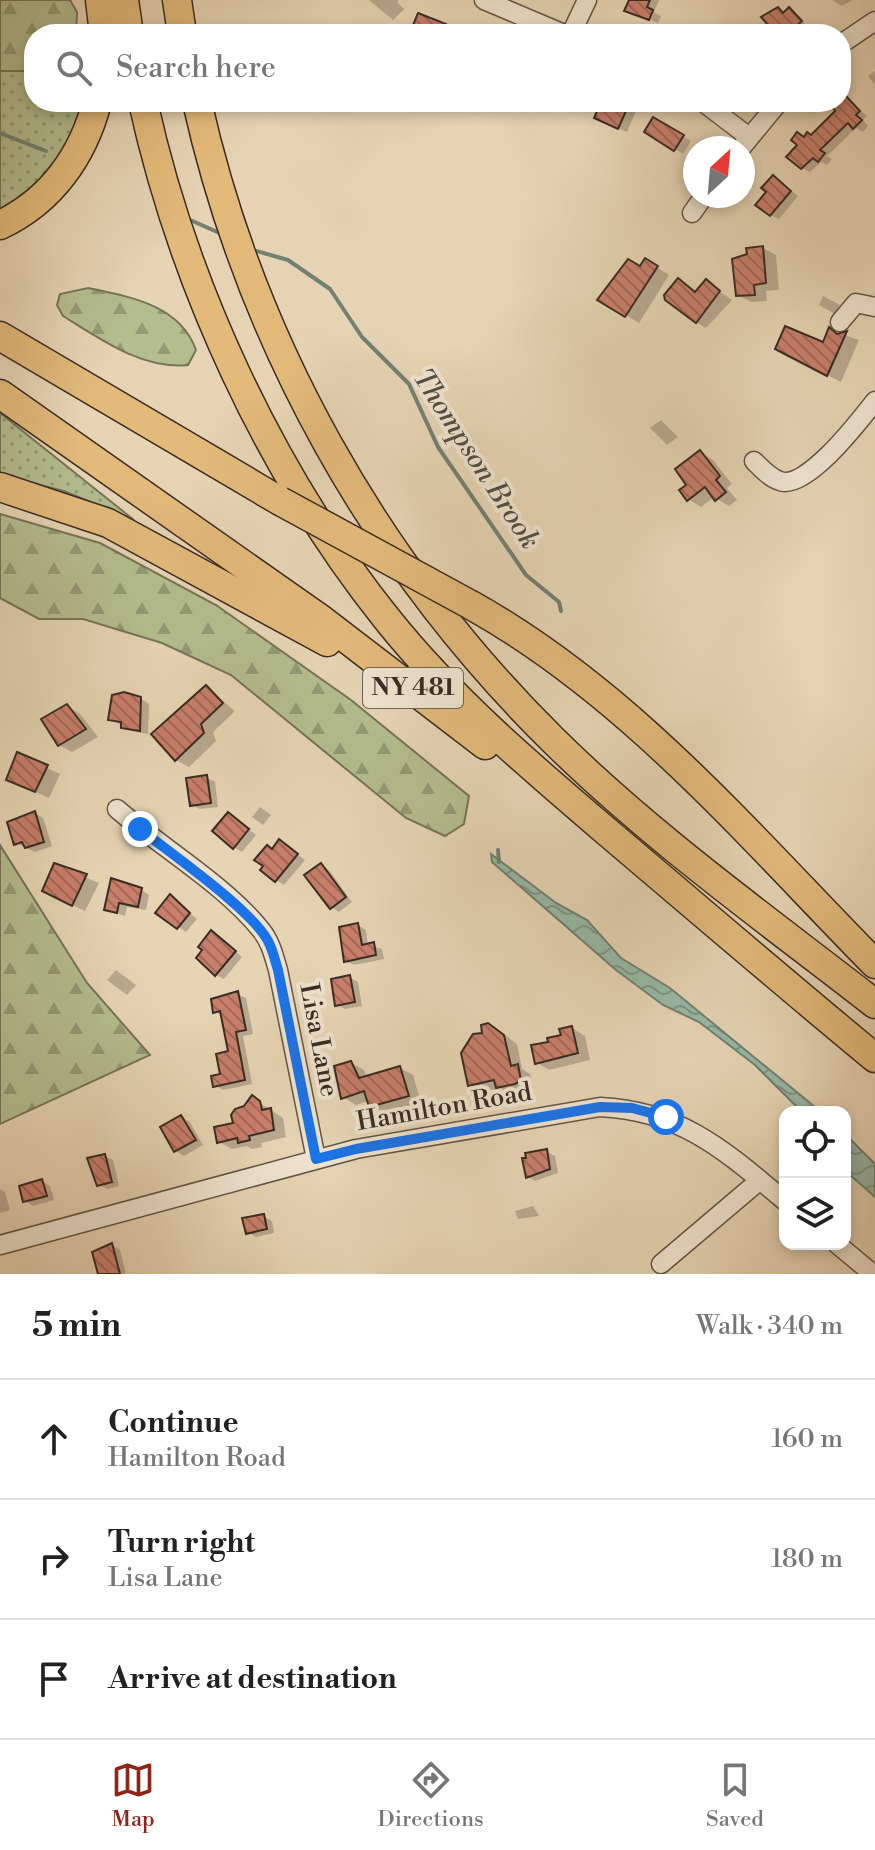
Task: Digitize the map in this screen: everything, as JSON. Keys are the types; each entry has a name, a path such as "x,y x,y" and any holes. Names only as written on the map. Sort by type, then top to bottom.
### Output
{"highway":[{"path":"100,0 103,24"},
{"path":"124,0 128,24"},
{"path":"177,0 181,24"},
{"path":"0,225 35,205 58,183 84,140 94,112"},
{"path":"145,112 183,246 220,337 276,448 327,534 387,620 436,675 531,767 875,1058"},
{"path":"200,112 220,194 257,297 306,406 354,489 404,564 491,673 553,740 642,820 875,1004"},
{"path":"0,336 280,501 471,605 552,654 629,715 875,964"},
{"name":"NY 481","path":"0,394 181,518 426,699 810,1004"},
{"path":"0,487 73,509 145,541 426,699"}],"street":[{"path":"484,0 540,24"},
{"path":"576,24 587,0"},
{"path":"851,37 875,21"},
{"path":"713,112 738,136"},
{"path":"751,136 771,112"},
{"path":"692,213 696,208"},
{"path":"840,322 849,307 856,303 875,307"},
{"path":"754,461 780,481 792,482 808,473 875,401"},
{"name":"Lisa Lane","path":"117,809 218,891 269,941 278,970 316,1159"},
{"name":"Hamilton Road","path":"0,1245 316,1159 600,1107 632,1108 666,1117 689,1128 720,1148 779,1196"},
{"path":"661,1264 760,1180"},
{"path":"844,1250 873,1274"}],"green space":[{"path":"0,0 70,0 77,12 76,24 24,24 24,71 0,71"},
{"path":"0,71 24,71 24,112 84,112 77,133 42,184 0,213"},
{"path":"88,288 137,300 166,313 189,335 196,350 188,365 155,363 138,358 63,316 57,305 60,294"},
{"path":"0,413 134,520 64,491 0,475"},
{"path":"0,514 100,543 216,605 351,700 469,796 464,824 445,836 406,818 231,675 162,643 83,619 39,619 0,598"},
{"path":"0,845 87,983 150,1055 0,1124"}],"water":[{"path":"491,854 556,903 587,920 621,958 670,988 814,1106 796,1106 755,1065 699,1022 663,1005 616,970 492,862"},
{"path":"851,1140 875,1164 875,1197 851,1176"}],"building":[{"path":"629,0 650,0 647,7 653,10 649,20 624,11"},
{"path":"778,7 783,13 789,7 802,21 799,24 767,24 761,17"},
{"path":"418,13 446,24 413,24"},
{"path":"851,101 860,111 856,115 862,120 853,129 848,123 820,150 825,153 818,162 813,158 801,169 786,157 797,145 791,140 797,132 804,137 807,132 811,135 834,112 851,112"},
{"path":"597,112 626,112 618,129 594,118"},
{"path":"653,117 684,135 674,151 644,132"},
{"path":"773,175 791,191 770,216 755,205 766,192 761,188"},
{"path":"763,246 766,283 754,285 755,295 736,296 732,259 747,254 746,248"},
{"path":"645,258 658,266 625,317 597,300 628,259 640,266"},
{"path":"678,278 695,292 706,279 720,291 696,323 665,300 664,295"},
{"path":"785,326 823,342 829,327 837,334 847,331 827,376 775,349"},
{"path":"700,450 720,476 716,480 726,492 715,501 705,487 687,501 679,490 686,485 675,469"},
{"path":"206,685 223,703 201,724 204,733 175,761 151,734"},
{"path":"124,692 141,697 140,731 121,728 121,722 108,720 112,695"},
{"path":"67,704 86,729 58,746 41,719"},
{"path":"17,752 48,765 35,792 6,780"},
{"path":"207,775 211,803 190,806 186,778"},
{"path":"35,811 44,842 25,848 22,842 14,845 7,822"},
{"path":"228,812 249,829 233,849 212,831"},
{"path":"279,839 298,854 275,882 260,870 263,866 254,860 267,845 272,849"},
{"path":"54,863 87,874 72,906 42,891"},
{"path":"321,863 346,897 330,909 304,875"},
{"path":"111,878 142,888 138,907 119,903 117,913 104,910"},
{"path":"170,894 190,913 177,929 155,913"},
{"path":"358,923 362,945 374,942 376,955 344,962 339,927"},
{"path":"211,930 236,951 215,976 196,958 202,950 198,947"},
{"path":"350,975 355,1002 335,1006 331,979"},
{"path":"238,991 246,1030 236,1032 245,1080 213,1087 211,1076 220,1074 216,1054 228,1051 220,1011 213,1013 211,999"},
{"path":"488,1023 504,1035 511,1066 518,1064 521,1081 496,1088 494,1080 468,1086 461,1053 473,1034 482,1033 481,1025"},
{"path":"572,1026 578,1053 535,1064 531,1045 548,1042 547,1038 561,1035 559,1029"},
{"path":"351,1061 359,1078 400,1066 409,1096 369,1107 364,1091 341,1099 334,1066"},
{"path":"252,1095 260,1101 262,1110 271,1108 274,1130 249,1136 250,1140 238,1143 237,1138 217,1143 214,1127 233,1123 231,1115 235,1109 244,1106"},
{"path":"181,1115 196,1140 174,1152 160,1127"},
{"path":"547,1149 550,1169 526,1178 522,1158 526,1158 525,1153"},
{"path":"105,1154 112,1182 97,1186 87,1158"},
{"path":"42,1179 47,1196 23,1202 19,1186"},
{"path":"264,1214 267,1229 246,1234 242,1218"},
{"path":"112,1243 120,1274 98,1274 92,1252"}],"waterway":[{"name":"Thompson Brook","path":"0,133 46,151"},
{"name":"Thompson Brook","path":"188,219 224,235"},
{"name":"Thompson Brook","path":"253,250 288,260 330,289 362,337 409,384 438,447 526,575 559,602 561,611"},
{"name":"Thompson Brook","path":"498,850 499,862"}],"route":[{"path":"140,829 218,891 269,941 278,970 316,1159 356,1149 600,1107 632,1108 666,1117"}]}
